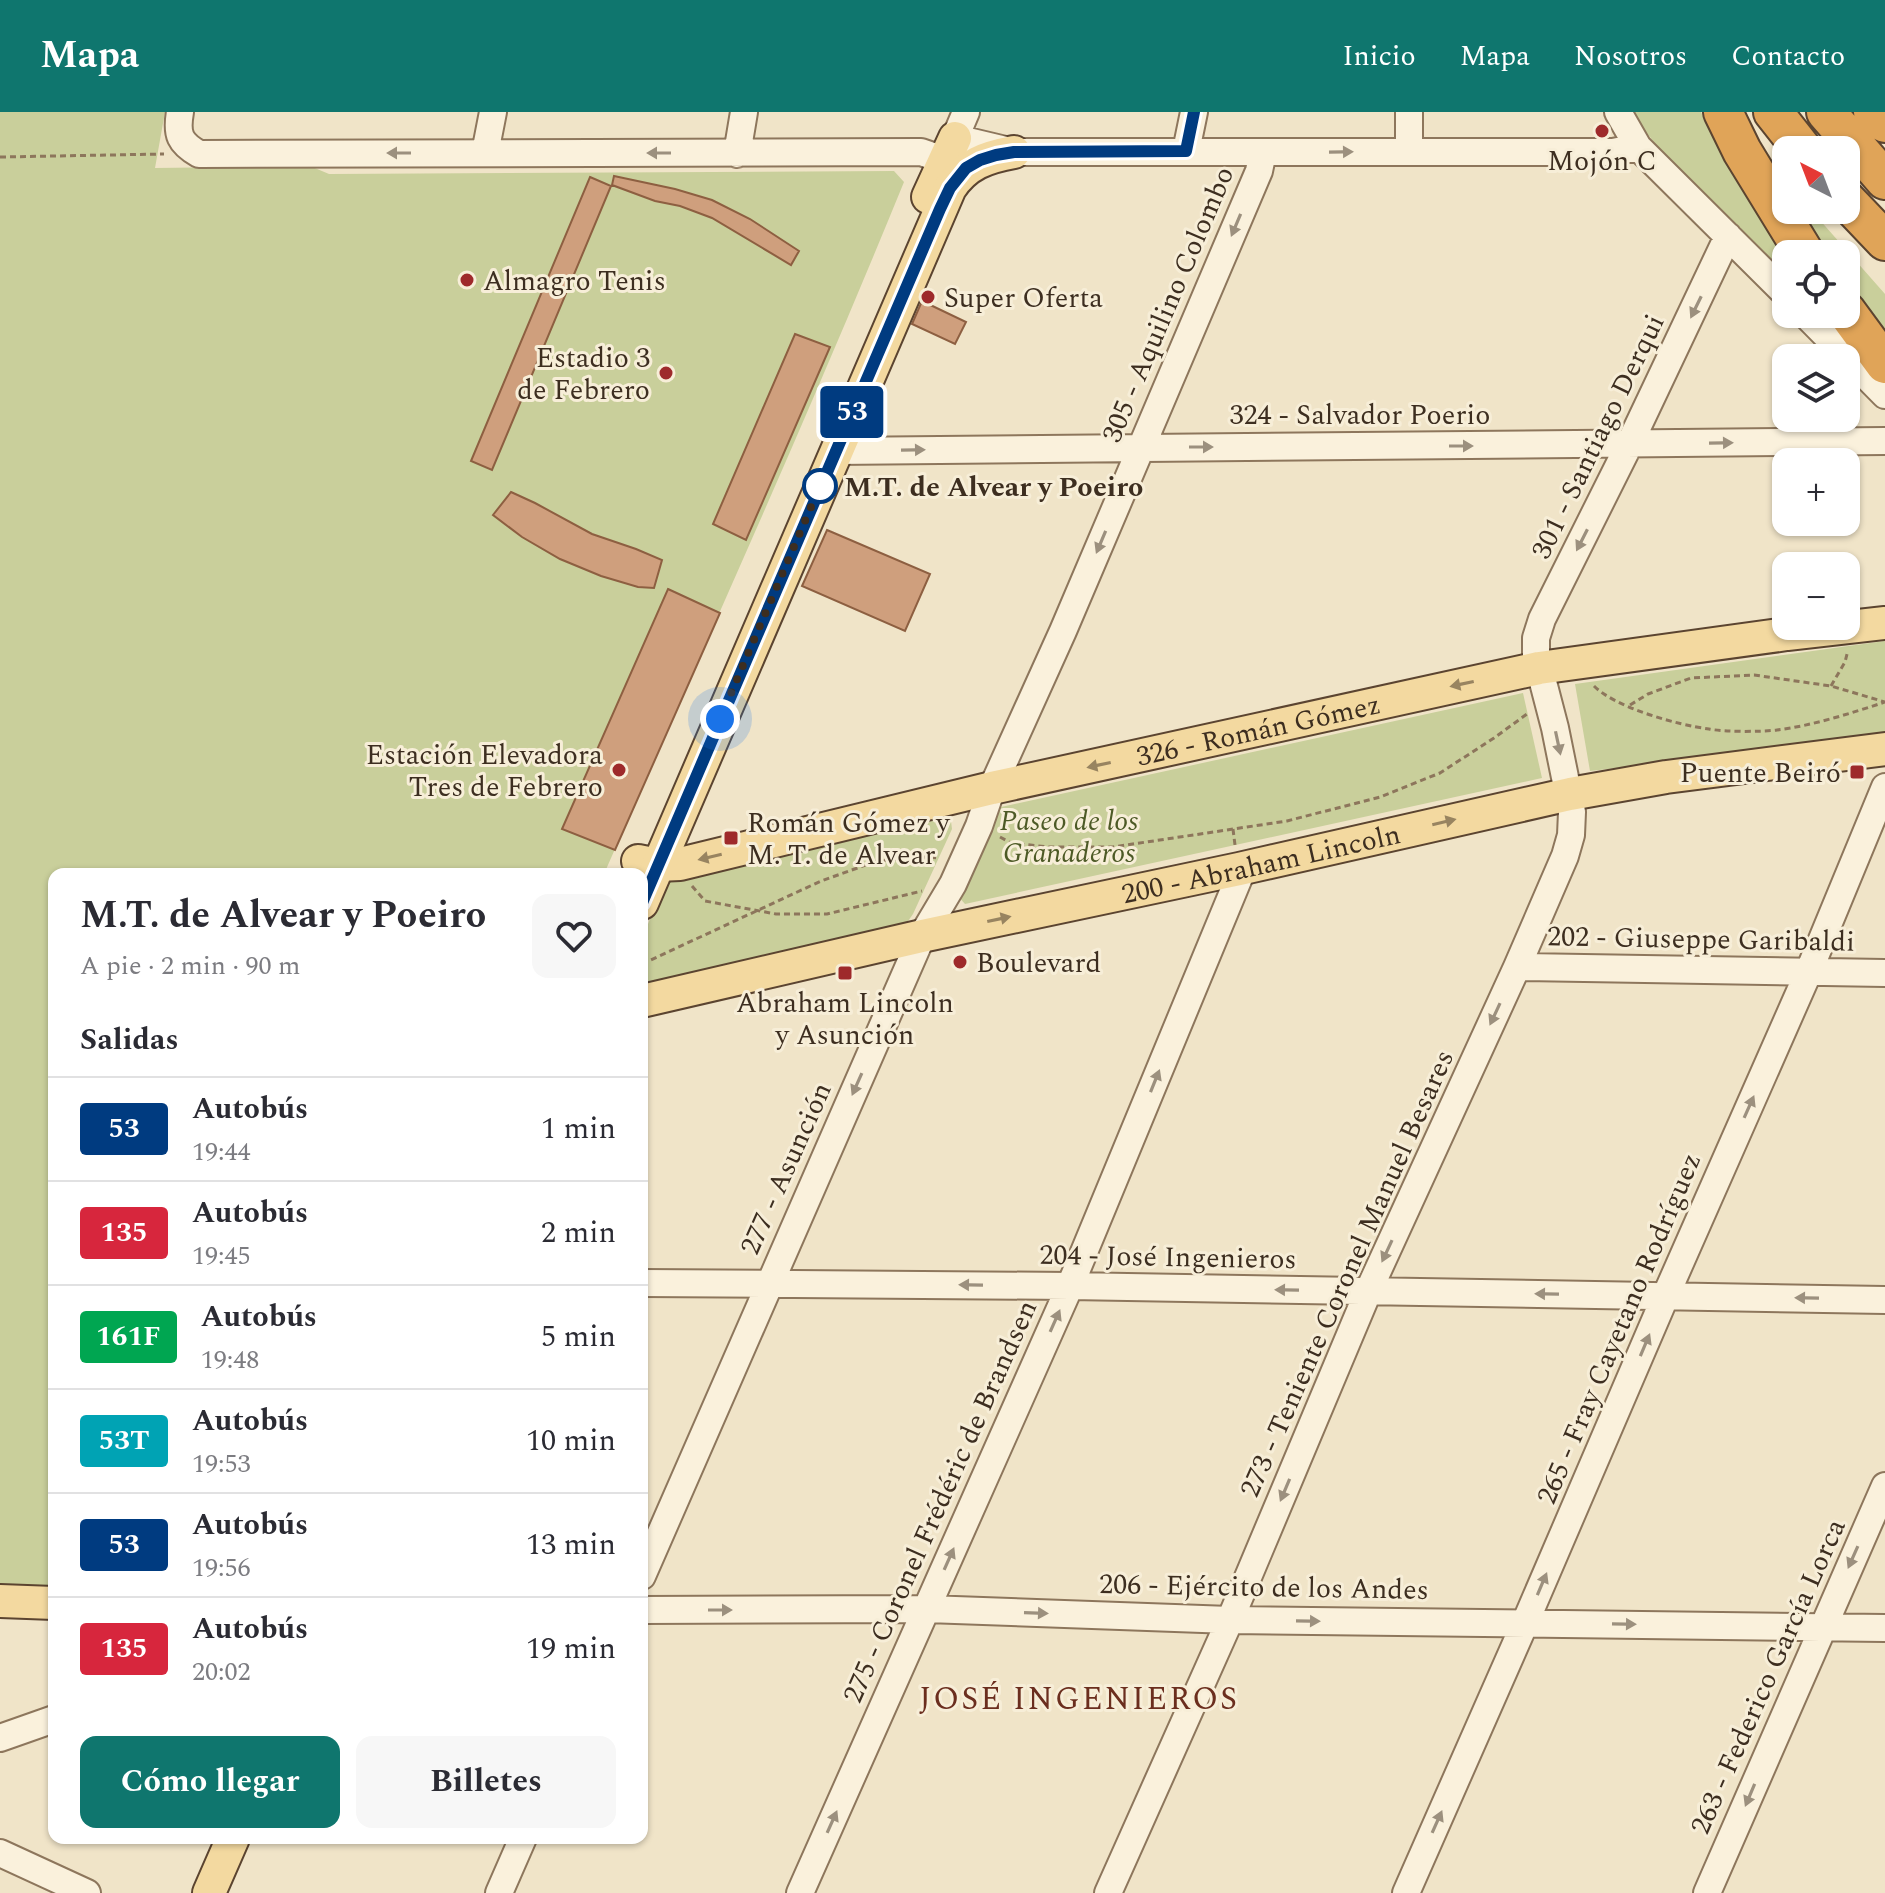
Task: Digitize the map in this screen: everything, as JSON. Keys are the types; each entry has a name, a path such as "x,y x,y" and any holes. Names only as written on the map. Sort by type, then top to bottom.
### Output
{"highway":[{"path":"1723,112 1742,151 1796,240"},
{"path":"1773,112 1792,136"},
{"path":"1826,112 1885,180"},
{"path":"1873,112 1885,123"},
{"path":"1860,215 1885,241"},
{"path":"1859,328 1885,364"}],"main road":[{"path":"652,866 955,137"},
{"path":"652,866 950,188 966,168 980,160 1014,152"},
{"name":"326 - Román Gómez","path":"1860,625 1885,623"},
{"name":"326 - Román Gómez","path":"652,866 1539,668 1772,637"},
{"name":"200 - Abraham Lincoln","path":"648,1000 922,936 1570,794 1666,777 1885,749"},
{"path":"0,1601 48,1603"},
{"path":"190,1893 210,1844"},
{"path":"209,1893 230,1844"}],"street":[{"path":"180,112 180,137 186,146 199,154 921,152 955,137 1014,152 1613,152 1638,147"},
{"path":"485,153 493,112"},
{"path":"737,154 744,112"},
{"name":"305 - Aquilino Colombo","path":"1186,151 1194,112"},
{"path":"1409,112 1409,151"},
{"path":"1618,112 1638,147 1772,280"},
{"name":"305 - Aquilino Colombo","path":"992,788 1141,448 1259,171 1263,152"},
{"name":"301 - Santiago Derqui","path":"1539,668 1536,638 1542,619 1728,236"},
{"path":"1819,328 1885,395"},
{"name":"324 - Salvador Poerio","path":"835,451 1885,441"},
{"name":"273 - Teniente Coronel Manuel Besares","path":"1108,1893 1230,1620 1368,1292 1565,856 1571,835 1570,794 1539,668"},
{"name":"265 - Fray Cayetano Rodríguez","path":"1406,1893 1809,971 1885,787"},
{"name":"277 - Asunción","path":"648,1562 922,936 958,872 992,788"},
{"name":"275 - Coronel Frédéric de Brandsen","path":"800,1893 1070,1286 1243,868"},
{"name":"202 - Giuseppe Garibaldi","path":"1517,967 1885,973"},
{"name":"204 - José Ingenieros","path":"648,1283 1070,1286 1885,1300"},
{"name":"263 - Federico García Lorca","path":"1707,1893 1885,1486"},
{"name":"206 - Ejército de los Andes","path":"648,1610 927,1609 1230,1620 1885,1628"},
{"path":"0,1738 48,1721"},
{"path":"499,1893 520,1844"},
{"path":"0,1853 70,1889"}],"path":[{"path":"0,157 199,154"},
{"path":"1831,686 1845,662 1849,640"},
{"path":"1570,664 1600,692 1642,713 1710,730 1777,730 1846,715 1885,702"},
{"path":"1628,706 1648,694 1691,678 1754,675 1831,686 1885,702"},
{"path":"979,826 1011,843 1049,847 1113,847 1287,821 1380,797 1440,773 1547,699"},
{"path":"648,961 821,881 877,861 925,857 958,872"},
{"path":"652,866 688,882 705,901 776,914 827,914 958,872"}],"green space":[{"path":"0,112 165,112 155,168 310,166 329,174 894,171 904,182 794,443 607,868 48,868 48,1591 0,1589"},
{"path":"1634,112 1701,112 1713,137 1779,240 1772,240 1772,267 1678,173"},
{"path":"1798,224 1823,224 1837,240 1807,240"},
{"path":"1860,266 1885,294 1885,348 1860,315"},
{"path":"1885,641 1885,738 1590,771 1575,684"},
{"name":"Paseo de los Granaderos","path":"1523,693 1542,778 965,904 956,894 1001,807"},
{"name":"Paseo de los Granaderos","path":"946,818 951,821 952,829 906,924 648,983 648,924 666,879"}],"building":[{"path":"614,176 712,200 750,219 799,251 791,265 712,218 612,185"},
{"path":"590,177 611,186 492,470 471,461"},
{"path":"922,301 966,322 955,344 912,324"},
{"path":"795,334 830,347 746,540 713,524"},
{"path":"511,492 592,534 662,560 654,588 638,587 601,576 560,559 522,537 493,515"},
{"path":"827,530 930,574 905,631 802,586"},
{"path":"668,589 720,613 615,850 562,829"}],"bus line":[{"name":"53","path":"648,889 827,469 940,209 957,177 980,160 1014,152 1186,151 1194,112"}],"place":[{"name":"Mojón C","path":"1602,131"},
{"name":"Almagro Tenis","path":"467,280"},
{"name":"Super Oferta","path":"928,297"},
{"name":"Estadio 3 de Febrero","path":"666,373"},
{"name":"M.T. de Alvear y Poeiro","path":"820,486"},
{"name":"Estación Elevadora Tres de Febrero","path":"619,770"},
{"name":"Puente Beiró","path":"1857,772"},
{"name":"Román Gómez y M. T. de Alvear","path":"731,838"},
{"name":"Boulevard","path":"960,962"},
{"name":"Abraham Lincoln y Asunción","path":"845,973"}],"district":[{"name":"JOSÉ INGENIEROS","path":"1079,1698"}],"route":[{"path":"720,719 820,486"}]}
